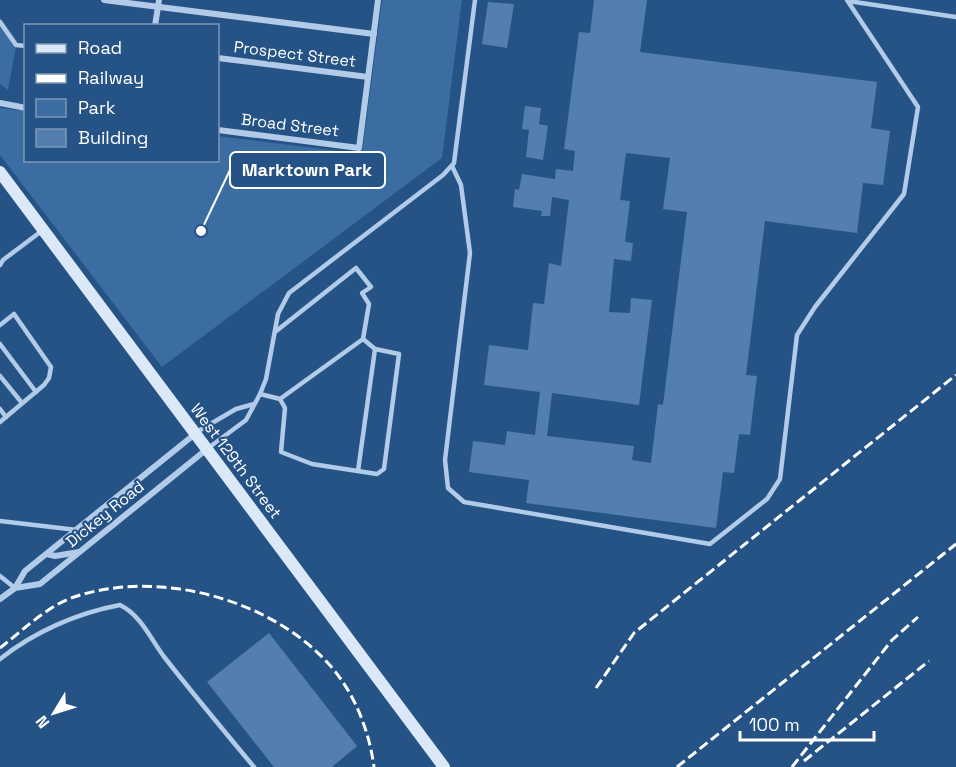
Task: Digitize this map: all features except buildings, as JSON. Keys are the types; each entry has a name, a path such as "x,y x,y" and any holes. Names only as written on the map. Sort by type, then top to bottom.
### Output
{"main road":[{"name":"West 129th Street","path":"1,174 444,767"}],"street":[{"path":"104,0 158,3 374,34"},
{"path":"368,77 378,0"},
{"path":"155,24 158,3"},
{"name":"Prospect Street","path":"219,58 368,77"},
{"name":"Broad Street","path":"219,130 359,148 368,77"},
{"path":"0,103 24,108"},
{"name":"Dickey Road","path":"0,599 15,588 25,571 195,434"},
{"name":"Dickey Road","path":"15,588 40,584 207,449"},
{"path":"47,554 55,556 80,552"}],"lane":[{"path":"207,449 246,420 260,394 266,379 278,314 290,293 452,166 458,147 476,0"},
{"path":"452,166 461,185 470,253 445,460 448,488 464,502 710,544 767,499 780,479 796,335 815,307 904,194 918,107 848,0"},
{"path":"848,0 956,17"},
{"path":"0,22 16,45 24,46"},
{"path":"0,265 3,260 43,230"},
{"path":"274,332 356,268 371,287 362,294 369,304 363,339 280,399"},
{"path":"0,325 14,315 51,367 49,378 0,422"},
{"path":"260,394 280,399 285,408 281,452 312,465 377,474 384,469 399,354 375,349 363,339"},
{"path":"0,344 36,392"},
{"path":"358,471 375,349"},
{"path":"0,376 22,404"},
{"path":"195,434 236,409 254,404"},
{"path":"0,409 6,417"},
{"path":"0,521 77,530"},
{"path":"0,576 15,588"},
{"path":"0,659 24,640 50,627 104,608 120,605 128,609 143,625 163,655 254,767"}],"green space":[{"path":"382,0 462,0 442,158 162,367 0,155 0,108 24,111 24,162 219,162 219,136 362,154"},
{"path":"0,17 17,41 8,90 0,84"}],"railway":[{"path":"596,688 634,633 956,375"},
{"path":"677,767 956,544"},
{"path":"0,648 54,606 74,597 106,589 140,586 175,588 209,595 273,620 302,639 326,661 344,684 358,710 368,738 374,767"},
{"path":"792,767 892,640 918,617"},
{"path":"804,761 929,661"}],"place":[{"name":"Marktown Park","path":"201,231"}]}
